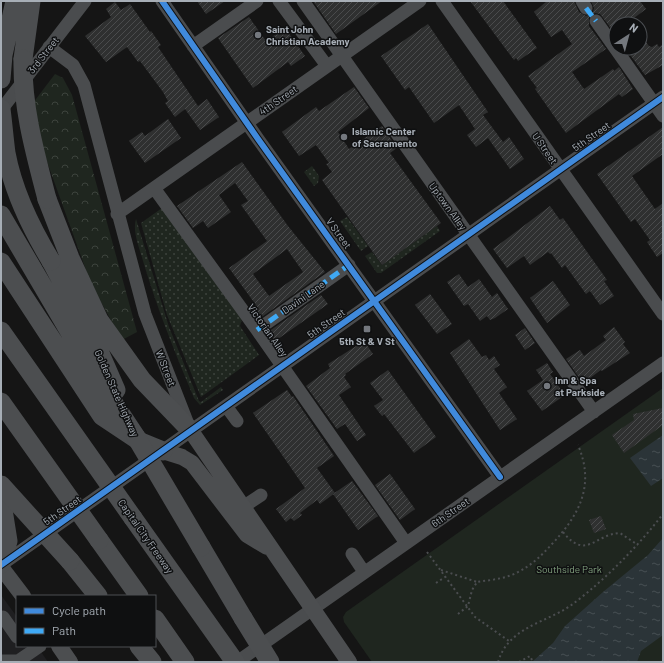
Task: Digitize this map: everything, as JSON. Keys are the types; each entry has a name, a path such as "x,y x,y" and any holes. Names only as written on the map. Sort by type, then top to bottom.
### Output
{"highway":[{"path":"1,79 3,55 15,1"},
{"path":"31,1 25,36 22,82 28,125 47,199 70,258 99,320 142,380 191,431"},
{"name":"Golden State Highway","path":"1,110 6,153 19,197 37,237 99,351 136,437 270,662"},
{"path":"1,215 95,375 136,437"},
{"path":"1,262 102,416 141,442 163,451"},
{"path":"1,265 12,280"},
{"name":"Capital City Freeway","path":"1,331 236,662"},
{"path":"1,402 138,595"},
{"path":"1,485 70,561 97,595"},
{"path":"1,497 8,541 1,565"},
{"path":"156,620 184,661"},
{"path":"140,647 152,662"}],"main road":[{"name":"W Street","path":"191,431 349,662"},
{"path":"163,451 182,457 192,463 247,536 272,550"},
{"path":"1,565 22,595"},
{"path":"59,647 70,662"}],"street":[{"name":"3rd Street","path":"1,110 85,1"},
{"name":"V Street","path":"162,1 246,123 500,477"},
{"path":"193,46 257,1"},
{"path":"280,1 327,66"},
{"name":"Uptown Alley","path":"303,1 594,412"},
{"name":"4th Street","path":"117,214 420,1"},
{"name":"U Street","path":"442,1 663,314"},
{"path":"596,21 659,100 663,116"},
{"name":"W Street","path":"50,47 73,65 81,77 145,314 191,431"},
{"name":"5th Street","path":"1,565 659,100"},
{"name":"Victorian Alley","path":"154,188 257,330 406,543"},
{"name":"Davini Lane","path":"257,330 349,265"},
{"name":"6th Street","path":"236,662 663,363"},
{"path":"226,406 237,421"},
{"path":"243,507 261,495"},
{"path":"352,554 364,572"},
{"path":"1,619 3,617 16,636"},
{"path":"1,661 18,661 31,648"}],"path":[{"path":"441,570 477,582 509,576 537,560 563,532 580,505 586,479 584,458 578,445"},
{"path":"498,662 504,649 510,641 529,626 561,612 593,588 638,545 663,514"},
{"path":"563,532 569,540 583,546 589,546 616,534 625,535 638,545"},
{"path":"427,552 475,617 510,641"},
{"path":"436,583 445,577"},
{"path":"458,614 468,606 472,590 477,582"},
{"path":"519,662 530,656 533,662"}],"shaded area":[{"path":"1,595 16,616 16,647 38,647 48,662 1,662"}],"green space":[{"path":"55,74 63,78 72,95 137,332 122,340 91,284 41,145 33,103"},
{"path":"312,166 319,176 318,183 314,186 304,172"},
{"path":"162,208 242,319 240,326 259,355 201,397 167,315 141,223"},
{"path":"347,217 368,246 361,251 340,221"},
{"path":"136,219 169,327 199,401 201,402 221,387 223,390 200,405 194,398 148,279 137,240 135,229"},
{"path":"437,226 440,231 381,273 377,273 365,256 372,252 382,265"},
{"name":"Southside Park","path":"663,388 663,662 372,662 344,622 343,617 346,612"}],"water":[{"path":"663,435 663,478 651,486 630,458"},
{"path":"663,538 663,635 641,651 637,662 532,662 553,643 565,626 648,555"}],"building":[{"path":"197,1 225,1 206,14"},
{"path":"313,1 382,1 336,34"},
{"path":"470,1 503,1 537,48 518,61 516,58 514,60"},
{"path":"547,1 574,1 579,12 586,16 593,12 594,8 591,1 640,1 646,9 637,16 608,16 608,24 600,14 595,13 589,17 589,26 606,49 572,72 584,89 613,69 614,71 619,67 633,89 622,97 619,94 566,133 535,89 537,88 528,76 572,44 562,30 551,37 534,12"},
{"path":"115,2 121,10 130,4 161,45 158,47 198,106 207,99 219,117 200,130 185,109 175,117 165,103 168,101 163,92 140,61 138,62 127,47 106,62 85,36 111,17 106,9"},
{"path":"249,17 266,41 285,28 305,56 291,66 288,62 253,88 218,38"},
{"path":"428,24 488,112 483,115 503,142 509,137 524,159 510,169 488,138 476,147 467,135 475,129 459,105 434,123 409,87 405,90 381,56"},
{"path":"657,44 659,47 663,44 663,65 645,75 631,56 648,56 648,45 652,47"},
{"path":"354,87 369,108 338,132 349,149 382,126 397,148 390,153 441,223 382,265 322,180 332,172 326,164 329,163 316,145 299,156 282,132 316,107 319,111"},
{"path":"168,119 181,138 145,163 129,141 142,132 145,136"},
{"path":"663,127 663,154 632,176 655,209 663,203 663,253 657,257 647,242 650,240 635,219 631,222 597,174"},
{"path":"242,162 288,226 325,272 259,319 251,309 256,305 229,268 267,241 241,205 248,201 235,183 219,195 231,212 208,228 203,221 193,228 177,206","holes":["287,249 303,272 269,296 253,274"]},
{"path":"550,206 560,220 563,218 607,280 604,281 614,296 600,305 590,291 586,294 565,265 562,268 551,253 550,254 548,252 530,265 524,256 507,268 493,249"},
{"path":"459,274 468,287 479,279 492,297 497,293 508,309 495,318 490,320 487,316 480,321 468,304 464,306 447,282"},
{"path":"553,281 570,305 547,323 530,298"},
{"path":"430,294 452,324 437,334 415,305"},
{"path":"321,295 328,304 275,341 268,332"},
{"path":"614,327 625,342 623,344 630,353 602,371 601,370 583,383 566,359 580,350 584,356 606,340 603,336"},
{"path":"525,328 535,343 525,350 515,335"},
{"path":"469,339 482,357 486,355 489,360 494,356 500,365 494,369 507,387 499,393 517,419 500,430 450,353"},
{"path":"364,341 373,354 345,374 346,375 344,377 351,387 339,395 366,435 357,441 345,424 337,429 306,386 330,368 328,364"},
{"path":"547,363 553,372 550,374 565,395 542,411 527,391 543,380 536,370"},
{"path":"388,370 436,437 414,453 384,414 382,416 374,406 383,400 370,383"},
{"path":"287,390 292,397 293,396 334,456 317,468 335,493 320,504 317,500 300,513 302,515 294,521 291,518 286,522 276,509 305,488 253,413"},
{"path":"663,408 663,425 624,453 612,435 634,420 633,414"},
{"path":"390,474 415,509 400,520 375,485"},
{"path":"352,481 378,516 358,530 333,494"},
{"path":"601,516 606,529 594,533 589,520"}],"marked path":[{"path":"586,8 596,21"},
{"path":"257,330 349,265"}],"cycle path":[{"path":"162,1 258,139 500,477"},
{"path":"1,565 663,97"}],"place":[{"name":"Saint John Christian Academy","path":"258,35"},
{"name":"Islamic Center of Sacramento","path":"344,137"},
{"name":"5th St & V St","path":"367,329"},
{"name":"Inn & Spa at Parkside","path":"547,386"}]}
